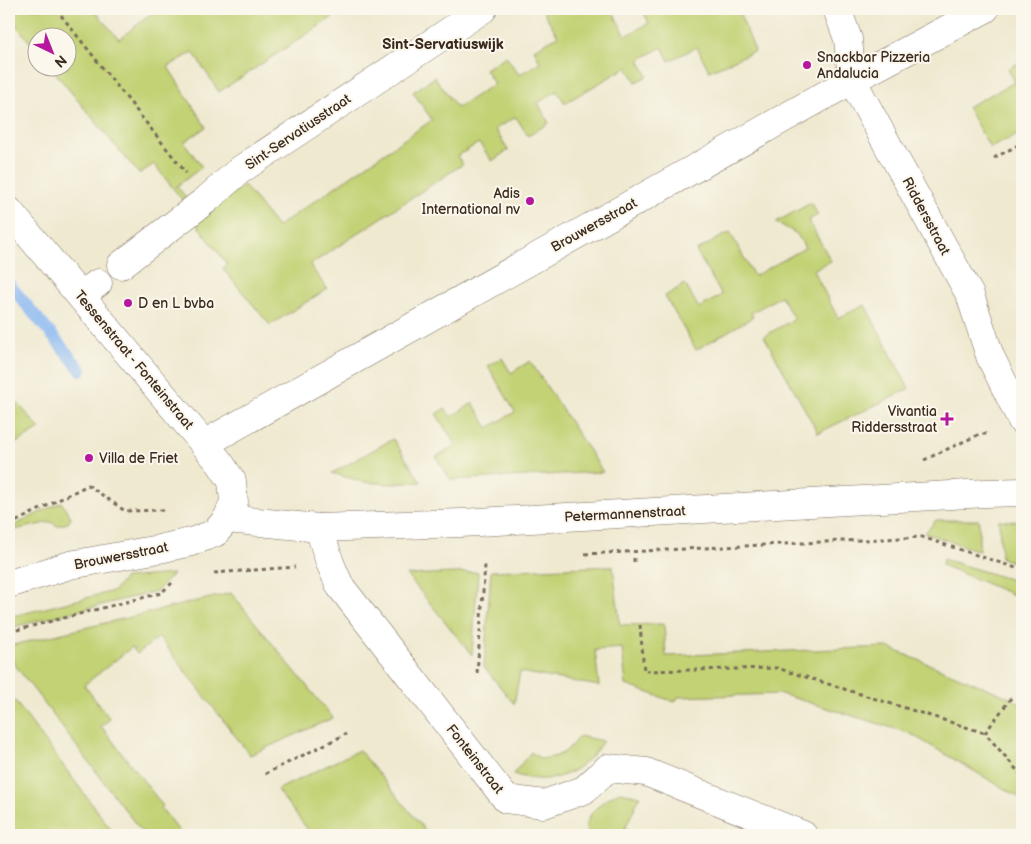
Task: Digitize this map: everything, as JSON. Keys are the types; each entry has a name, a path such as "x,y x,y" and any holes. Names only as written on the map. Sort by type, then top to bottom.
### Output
{"street":[{"name":"Sint-Servatiusstraat","path":"121,266 206,200 240,170 483,9"},
{"name":"Riddersstraat","path":"837,9 848,39 852,80 970,295 990,356 1022,421"},
{"name":"Brouwersstraat","path":"204,444 852,80 985,9"},
{"name":"Tessenstraat - Fonteinstraat","path":"9,211 89,289 220,463 232,482 234,502 227,519"},
{"name":"Petermannenstraat","path":"227,519 319,528 461,523 986,492 1022,492"},
{"name":"Brouwersstraat","path":"9,584 70,565 191,542 216,533 227,519"},
{"name":"Fonteinstraat","path":"319,528 330,563 340,586 506,798 544,804 584,790 608,768 646,772 804,835"}],"path":[{"path":"56,9 190,178"},
{"path":"994,158 1022,143"},
{"path":"9,525 88,485 125,511 170,509"},
{"path":"577,554 922,537 1022,570"},
{"path":"634,558 634,565"},
{"path":"477,673 485,565"},
{"path":"212,573 276,568"},
{"path":"9,632 161,593 178,579"},
{"path":"640,625 644,671 777,668 985,733 1022,776"},
{"path":"985,733 1011,698"},
{"path":"264,774 346,734"},
{"path":"9,827 21,835"}],"green space":[{"path":"9,9 93,9 119,39 157,9 345,9 219,92 193,52 168,67 206,127 184,142 202,167 177,186 187,199 183,201 154,164 139,174 59,78 78,78 78,28 28,28 28,40 9,16"},
{"path":"542,9 611,9 626,36 649,23 642,9 738,9 755,51 709,71 697,47 669,61 662,47 639,60 648,76 636,82 627,67 565,103 557,91 538,103 549,123 528,136 516,117 495,129 508,150 492,161 479,143 457,156 463,164 310,265 327,289 270,325 223,269 227,264 195,222 244,185 277,227 432,120 413,92 435,77 457,108 494,84 485,69 506,56 519,75 540,62 534,49 558,36"},
{"path":"1022,61 1022,133 990,148 967,107 1015,82 1008,69"},
{"path":"811,203 818,215 808,220 831,261 813,270 838,318 865,305 909,389 818,433 764,336 794,319 781,296 751,313 753,317 696,350 665,296 685,284 699,308 722,295 696,251 730,232 754,276 805,248 797,234 776,222"},
{"path":"502,358 511,373 530,361 603,472 451,480 436,457 456,445 436,414 445,408 451,417 473,403 488,428 515,412 488,366"},
{"path":"9,393 40,429 9,447"},
{"path":"393,439 421,482 389,484 363,482 332,473"},
{"path":"61,502 71,517 68,523 57,526 51,522 9,531 9,528"},
{"path":"936,520 979,520 979,551 925,533"},
{"path":"999,520 1022,522 1022,565 1001,558"},
{"path":"943,559 1012,580 1016,596 942,565"},
{"path":"613,566 620,625 664,624 666,656 887,647 1011,698 1022,705 1022,799 909,733 781,694 678,697 675,702 626,685 622,648 595,650 599,686 520,672 514,704 484,667 491,571"},
{"path":"478,572 472,655 407,575"},
{"path":"173,574 157,591 9,628 9,617 114,591 125,578"},
{"path":"231,593 333,718 250,755 159,637 137,654 132,647 84,685 110,719 101,726 163,806 161,808 182,835 144,835 9,657 9,646"},
{"path":"9,693 115,835 9,835"},
{"path":"579,736 603,741 594,753 575,770 564,775 540,779 513,774 531,752 541,759 554,757 567,750"},
{"path":"359,750 429,835 312,835 277,790"},
{"path":"620,792 640,796 622,835 588,835 586,828 590,816 609,797"}],"waterway":[{"path":"9,284 81,370"}],"place":[{"name":"Snackbar Pizzeria Andalucia","path":"807,65"},
{"name":"Adis International nv","path":"530,201"},
{"name":"D en L bvba","path":"128,303"},
{"name":"Vivantia Riddersstraat","path":"947,419"},
{"name":"Villa de Friet","path":"89,458"}],"district":[{"name":"Sint-Servatiuswijk","path":"443,44"}]}
